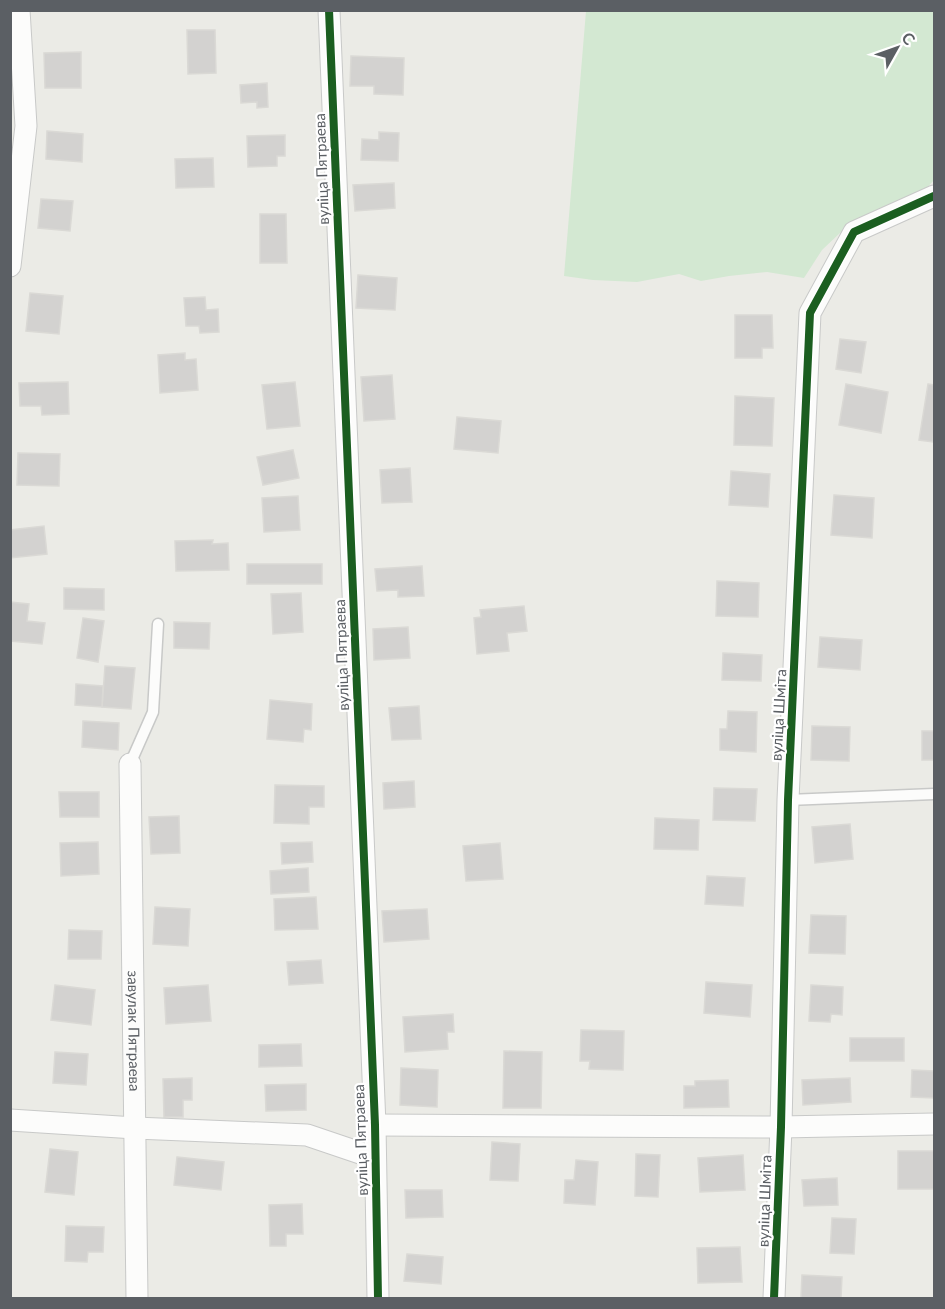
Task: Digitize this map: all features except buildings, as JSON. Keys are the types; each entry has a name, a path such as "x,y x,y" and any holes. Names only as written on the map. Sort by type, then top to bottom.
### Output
{"street":[{"path":"10,266 26,126 19,10"},
{"name":"вуліца Пятраева","path":"329,10 375,1125 378,1299"},
{"name":"вуліца Шміта","path":"774,1299 781,1127 788,800 810,313 854,232 934,196"},
{"name":"завулак Пятраева","path":"130,764 137,1299"},
{"path":"10,1120 307,1135 375,1158"},
{"path":"781,1127 934,1124"},
{"name":"вуліца Пятраева","path":"375,1125 781,1127"}],"lane":[{"path":"130,764 153,712 158,624"},
{"path":"788,800 934,794"}],"green space":[{"path":"586,11 934,11 934,180 923,192 867,215 840,233 822,250 804,278 767,272 701,281 679,274 637,282 564,276"}],"cycle path":[{"path":"329,10 375,1125 378,1298"},
{"path":"774,1298 781,1127 788,800 810,313 854,232 934,196"}]}
